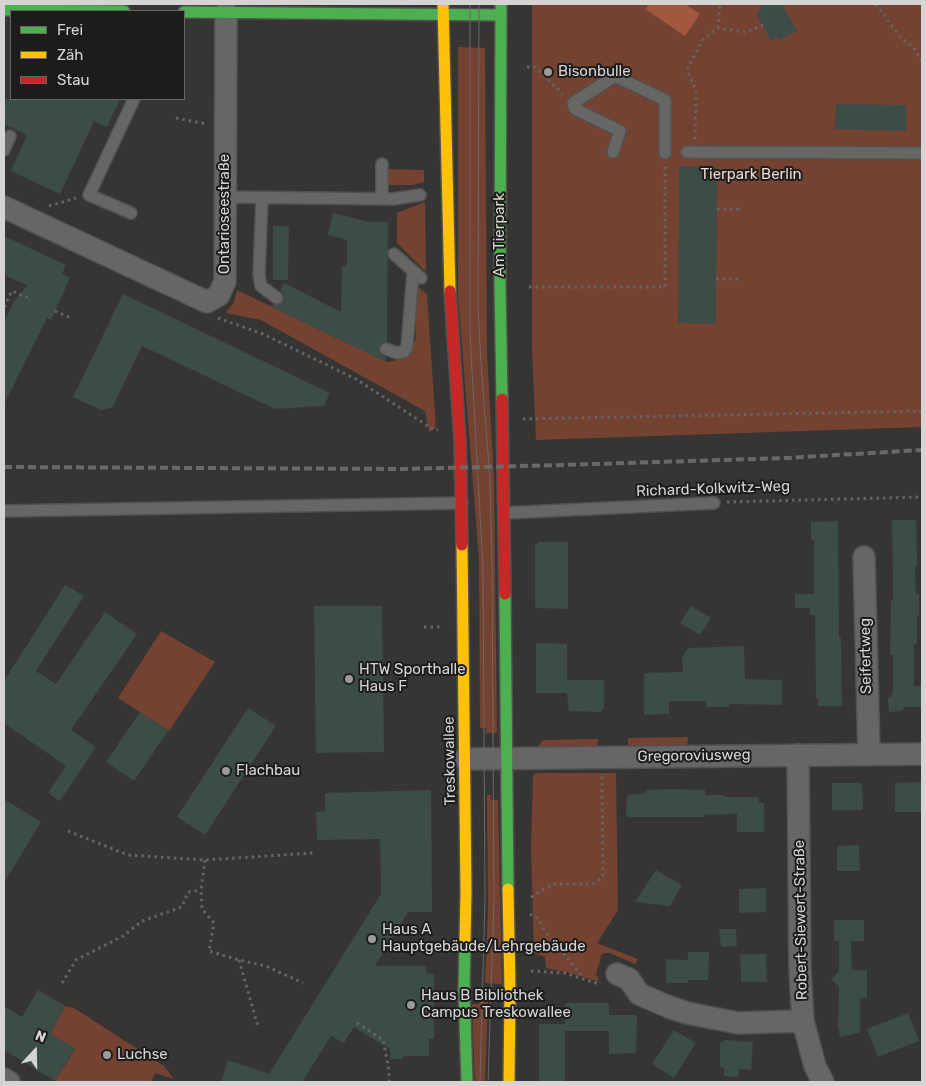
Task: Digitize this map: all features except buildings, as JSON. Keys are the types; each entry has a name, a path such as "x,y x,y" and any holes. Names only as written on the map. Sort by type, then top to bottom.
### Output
{"main road":[{"path":"185,12 226,12 262,8 501,9"},
{"name":"Treskowallee","path":"443,9 450,301 460,440 462,503 466,892 464,990 467,1082"},
{"name":"Am Tierpark","path":"501,9 500,265 504,513"},
{"path":"504,513 510,991 509,1082"}],"street":[{"name":"Ontarioseestraße","path":"207,302 219,295 225,282 226,12"},
{"path":"12,211 207,302"},
{"name":"Seifertweg","path":"864,557 868,754"},
{"name":"Gregoroviusweg","path":"465,759 922,754"},
{"name":"Robert-Siewert-Straße","path":"798,755 800,970 803,1021 815,1066 823,1082"},
{"path":"616,974 629,979 639,994 687,1013 738,1023 803,1021"},
{"path":"4,1079 9,1082"}],"lane":[{"path":"613,152 620,131 575,109 573,102 615,76 665,100 665,153"},
{"path":"131,213 89,194 134,100"},
{"path":"4,150 10,136"},
{"path":"691,152 922,153"},
{"path":"382,164 387,199"},
{"path":"225,197 387,199 420,195"},
{"path":"262,198 259,275 261,286 276,298"},
{"path":"386,349 397,353 404,352 407,346 417,275 394,254"},
{"name":"Richard-Kolkwitz-Weg","path":"504,513 714,502"},
{"path":"4,511 462,503"}],"path":[{"path":"718,28 720,4"},
{"path":"876,4 900,37 914,48 922,62"},
{"path":"691,152 696,90 687,70 703,39 718,28 746,32 763,25"},
{"path":"527,67 535,67 573,102"},
{"path":"176,118 208,124"},
{"path":"529,287 665,287 665,153"},
{"path":"12,211 89,194"},
{"path":"717,209 741,209"},
{"path":"716,279 742,279"},
{"path":"4,307 12,291 29,298"},
{"path":"207,302 215,318 263,334 356,379 434,430 444,429"},
{"path":"55,311 71,318"},
{"path":"532,419 922,411"},
{"name":"Richard-Kolkwitz-Weg","path":"714,502 922,497"},
{"path":"424,627 447,627"},
{"path":"530,898 553,884 592,884 603,876 602,770"},
{"path":"68,830 128,855 205,860 313,853"},
{"path":"205,860 201,890 202,909 214,923 209,951 266,966 303,983"},
{"path":"62,983 76,960 123,936 142,921 182,907 188,892 201,890"},
{"path":"530,914 537,918 548,935 584,979"},
{"path":"238,960 258,1027"},
{"path":"531,971 560,972 599,984 602,974 616,974"},
{"path":"357,1023 383,1040 389,1070 389,1082"}],"green space":[{"name":"Tierpark Berlin","path":"532,4 922,4 922,427 536,440 532,348"},
{"path":"458,47 485,48 487,353 494,479 497,733 486,733 486,728 480,728 479,559 458,296"},
{"path":"389,169 424,170 424,182 413,185 389,185"},
{"path":"425,202 426,272 397,243 397,213"},
{"path":"417,286 427,294 436,428 429,432 425,411 261,320 226,313 234,302 237,290 387,362 407,358 416,339"},
{"path":"161,631 215,662 169,731 118,698"},
{"path":"688,737 687,748 628,748 628,738"},
{"path":"598,739 597,748 537,748 543,740"},
{"path":"536,773 616,773 618,910 597,943 638,959 635,964 610,953 602,954 596,974 599,979 597,981 546,968 545,957 534,953 531,848 533,776"},
{"path":"487,795 491,795 491,800 498,800 502,984 485,983 488,908"},
{"path":"480,999 488,1000 485,1082 475,1082 472,1004 479,1004"},
{"path":"65,1006 74,1008 164,1066 174,1079 155,1073 151,1082 55,1081 75,1049 50,1034"}],"shaded area":[{"path":"649,4 685,4 700,14 685,36 645,9"}],"tram line":[{"path":"470,4 470,334 483,568 485,898 480,1082"},
{"path":"479,4 478,308 490,480 492,566 494,899 488,1082"}],"railway":[{"path":"4,467 401,469 786,458 922,450"}],"traffic: fast":[{"path":"501,4 500,284 502,399"},
{"path":"4,10 10,10"},
{"path":"185,12 500,15"},
{"path":"505,594 508,889"},
{"path":"465,940 464,990 467,1082"}],"traffic: slow":[{"path":"443,4 450,291"},
{"path":"462,545 465,940"},
{"path":"508,889 509,1082"}],"traffic: jam":[{"path":"450,291 460,440 462,545"},
{"path":"502,399 505,594"}],"place":[{"name":"Bisonbulle","path":"548,72"},
{"name":"HTW Sporthalle Haus F","path":"349,679"},
{"name":"Flachbau","path":"226,771"},
{"name":"Haus A Hauptgebäude/Lehrgebäude","path":"372,939"},
{"name":"Haus B Bibliothek Campus Treskowallee","path":"411,1005"},
{"name":"Luchse","path":"107,1055"}]}
